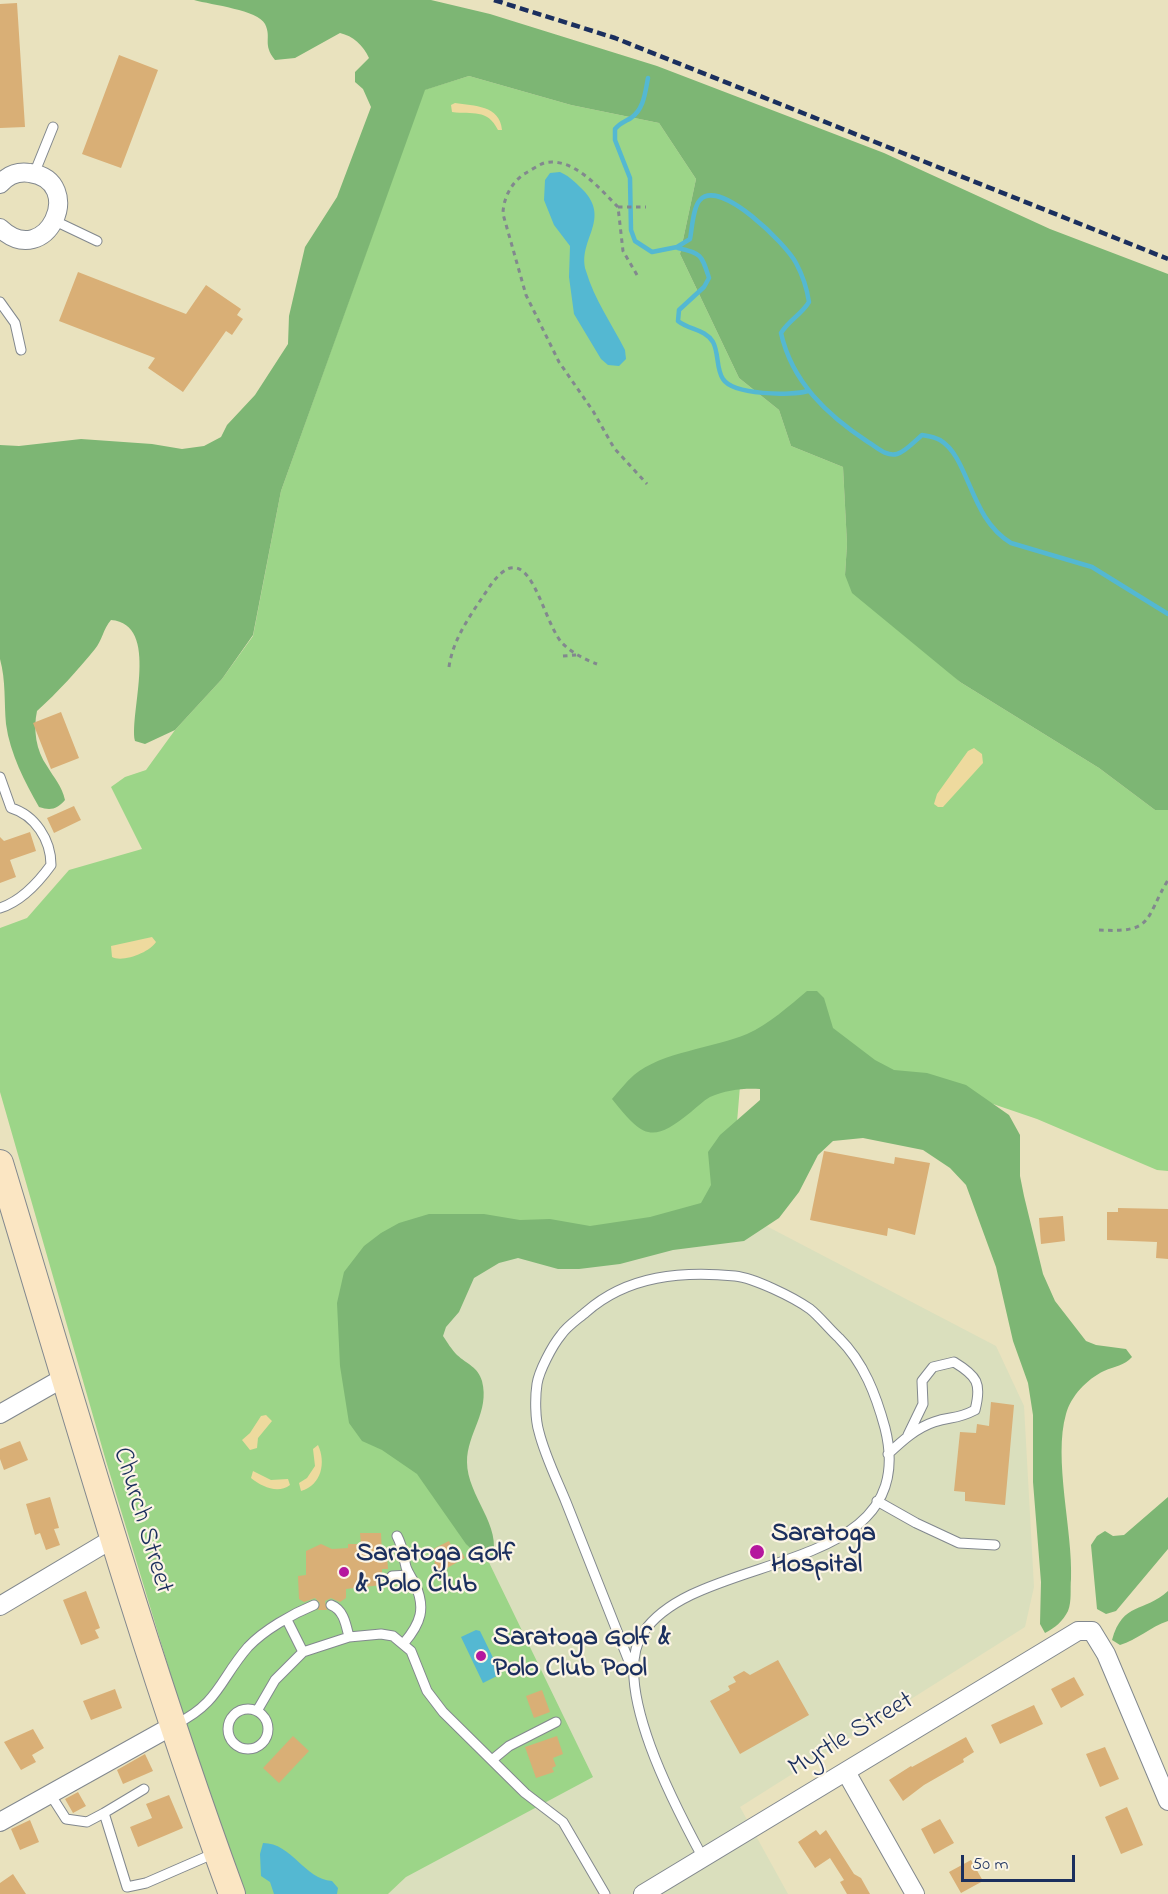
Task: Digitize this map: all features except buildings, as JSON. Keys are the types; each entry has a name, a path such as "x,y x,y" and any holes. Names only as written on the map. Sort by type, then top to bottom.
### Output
{"main road":[{"name":"Church Street","path":"1,1168 114,1538 174,1725 232,1894"}],"street":[{"path":"0,184 14,174 34,174 51,184 58,202 55,221 48,230 28,239 16,239 0,228"},
{"path":"0,1414 65,1377"},
{"path":"0,1606 114,1538"},
{"name":"Myrtle Street","path":"643,1894 1078,1631 1092,1631 1106,1654 1168,1801"},
{"path":"0,1822 174,1725"},
{"path":"846,1772 915,1894"}],"lane":[{"path":"34,174 53,127"},
{"path":"55,221 97,241"},
{"path":"0,302 15,323 21,350"},
{"path":"0,777 11,808 25,812 47,842 51,865 14,904 0,908"},
{"path":"632,1669 642,1634 671,1606 728,1580 806,1555 836,1540 868,1516 886,1486 889,1444 876,1394 849,1348 810,1309 747,1277 697,1273 642,1280 595,1304 561,1335 537,1382 538,1430 632,1669 648,1740 670,1797 703,1858"},
{"path":"888,1454 908,1435 936,1421 959,1419 975,1410 980,1392 972,1372 954,1362 933,1367 922,1381 923,1404 908,1435"},
{"path":"876,1501 958,1543 995,1545"},
{"path":"397,1536 404,1548 409,1575 416,1587 422,1608 421,1620 404,1643"},
{"path":"392,1576 409,1575"},
{"path":"174,1725 205,1707 249,1646 314,1605"},
{"path":"331,1605 338,1607 343,1615 349,1637"},
{"path":"287,1620 303,1652"},
{"path":"257,1711 275,1680 303,1652 349,1637 381,1634 393,1636 411,1651 427,1691 442,1712 525,1793 563,1822 605,1894"},
{"path":"250,1709 257,1711 267,1721 268,1728 264,1742 253,1749 239,1748 229,1737 228,1723 237,1712 250,1709"},
{"path":"492,1760 508,1746 556,1722"},
{"path":"50,1794 66,1819 87,1822 144,1789"},
{"path":"104,1814 127,1887 146,1883 217,1852"}],"path":[{"path":"637,275 623,251 618,207 600,189 572,167 558,162 543,163 520,177 503,203 503,214 534,315 559,362 593,411 614,448 647,484"},
{"path":"618,207 646,207"},
{"path":"449,667 450,656 466,622 495,578 503,570 513,567 522,568 529,576 549,622 562,643 577,655 597,664"},
{"path":"563,656 577,655"},
{"path":"1099,930 1124,931 1143,925 1155,909 1168,880"}],"shaded area":[{"name":"Saratoga Hospital","path":"730,1207 996,1346 1024,1406 1034,1587 1025,1627 740,1807 788,1894 388,1894 406,1877 433,1447 437,1266"}],"green space":[{"path":"194,0 431,0 490,14 657,66 884,153 1050,229 1168,274 1168,810 1155,810 1099,768 960,682 852,593 845,575 847,544 843,467 791,446 779,410 739,378 680,254 696,179 659,123 571,105 469,76 425,90 281,491 253,635 222,679 175,730 145,744 135,741 134,728 140,671 135,637 126,625 111,620 95,649 37,711 35,725 38,747 43,760 60,786 65,800 54,808 39,807 23,778 6,724 0,659 0,445 19,446 81,439 152,444 182,449 204,446 221,437 227,425 255,395 288,344 289,316 305,247 337,197 371,107 363,89 355,82 355,72 369,58 361,45 345,34 340,33 295,58 275,60 269,50 267,29 261,19 234,9"},
{"name":"Saratoga Golf & Polo Club","path":"469,76 571,105 659,123 696,179 680,254 739,378 779,410 791,446 843,467 847,544 845,575 960,682 1099,768 1155,810 1168,810 1168,1171 1157,1170 1037,1119 952,1090 740,1086 730,1207 437,1266 433,1447 593,1777 406,1877 388,1894 245,1894 178,1699 106,1461 0,1092 0,928 27,918 69,870 142,849 111,787 125,777 146,770 175,730 222,679 253,636 281,491 424,90"},
{"path":"807,991 817,991 824,998 833,1028 875,1060 894,1070 927,1073 966,1085 1009,1115 1020,1135 1020,1176 1024,1196 1043,1274 1055,1301 1086,1341 1096,1345 1126,1349 1132,1357 1123,1364 1098,1374 1086,1383 1068,1407 1063,1432 1062,1473 1071,1560 1070,1599 1064,1618 1045,1633 1040,1624 1041,1582 1033,1482 1033,1415 1028,1383 1013,1341 996,1267 966,1185 950,1168 923,1150 863,1138 833,1141 818,1155 799,1192 779,1218 744,1241 673,1250 620,1264 579,1269 558,1269 518,1258 499,1263 474,1278 459,1312 446,1327 443,1336 457,1355 475,1369 482,1381 483,1403 470,1441 467,1462 472,1487 493,1535 492,1559 482,1559 466,1544 417,1474 382,1450 362,1441 349,1423 340,1366 337,1303 344,1272 364,1246 399,1223 429,1214 484,1214 520,1220 550,1219 590,1226 650,1217 701,1203 711,1185 708,1152 720,1135 760,1100 760,1089 735,1090 710,1097 678,1122 657,1132 640,1129 612,1099 631,1078 645,1067 673,1056 747,1034 771,1020"},
{"path":"1168,1497 1168,1549 1116,1611 1106,1614 1097,1609 1091,1545 1097,1536 1105,1531 1113,1536 1124,1535"},
{"path":"1168,1591 1168,1621 1120,1645 1112,1640 1122,1619 1128,1613"}],"sand":[{"path":"455,103 478,106 491,111 500,122 502,130 498,130 494,123 484,115 452,112 451,105"},
{"path":"974,748 982,754 983,763 943,807 938,807 934,804 937,794 968,751"},
{"path":"152,937 156,942 142,953 123,959 112,957 111,946"},
{"path":"266,1415 272,1421 258,1438 257,1448 250,1450 242,1440 250,1433 261,1416"},
{"path":"318,1445 322,1465 318,1478 314,1484 301,1491 299,1483 307,1478 315,1466 313,1449"},
{"path":"253,1471 271,1480 288,1479 290,1485 280,1489 265,1487 251,1478"}],"water":[{"path":"560,172 576,183 592,202 594,222 584,260 589,281 598,301 625,350 626,359 619,366 608,365 601,359 574,314 569,277 570,246 554,225 544,200 545,180 550,173"},
{"name":"Saratoga Golf & Polo Club Pool","path":"476,1630 480,1631 501,1674 483,1683 461,1637"},
{"path":"263,1843 282,1849 313,1874 332,1881 338,1888 337,1894 274,1894 270,1882 261,1876 260,1854"}],"waterway":[{"path":"648,78 639,110 615,129 615,140 630,178 631,230 635,241 652,252 677,247 690,239 694,213 700,200 709,196 722,198 737,205 780,242 800,272 809,302 781,333 793,367 825,409 853,432 889,454 893,455 903,451 922,435 940,440 958,460 986,519 1011,543 1092,567 1168,614"},
{"path":"678,248 697,254 705,265 709,278 704,287 679,310 678,321 710,338 723,379 738,388 763,393 808,391"}],"railway":[{"path":"494,0 615,38 1168,259"}],"place":[{"name":"Saratoga Hospital","path":"757,1552"},
{"name":"Saratoga Golf & Polo Club","path":"344,1572"},
{"name":"Saratoga Golf & Polo Club Pool","path":"481,1656"}]}
